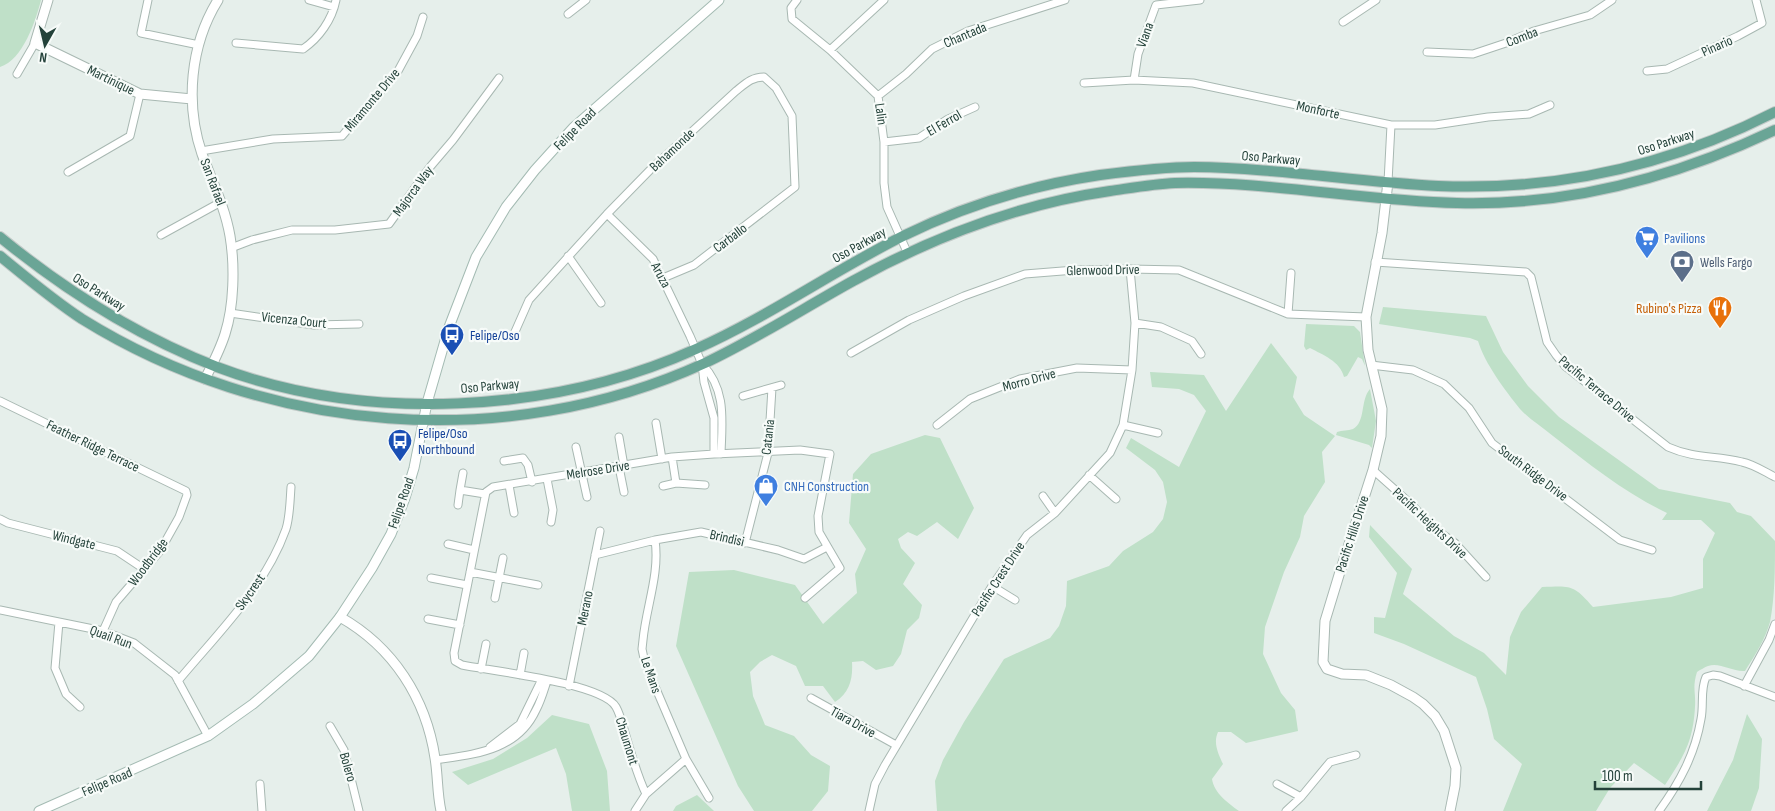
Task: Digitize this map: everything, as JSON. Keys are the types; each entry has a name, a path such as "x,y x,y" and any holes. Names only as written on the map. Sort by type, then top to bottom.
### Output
{"main road":[{"name":"Oso Parkway","path":"0,237 72,292 127,326 212,365 247,377 315,393 389,403 495,400 550,393 587,385 627,374 696,350 900,238 966,210 1035,188 1083,178 1150,169 1209,167 1439,186 1510,186 1552,182 1634,167 1682,152 1775,112"},
{"name":"Oso Parkway","path":"0,256 36,286 83,319 144,353 205,379 280,402 317,410 424,421 498,417 556,408 620,394 702,364 856,279 908,254 967,228 1004,215 1076,196 1170,183 1233,185 1433,202 1488,203 1531,200 1594,191 1664,174 1737,148 1775,130"}],"street":[{"path":"17,74 35,43 48,0"},
{"path":"148,0 141,33 198,45"},
{"name":"San Rafael","path":"205,379 225,334 230,313 233,263 227,223 221,202 201,151 192,99 198,45 204,27 218,0"},
{"path":"236,43 303,49 324,28 335,4 309,0"},
{"path":"568,14 586,0"},
{"name":"Felipe Road","path":"39,811 208,736 253,704 309,656 340,617 372,568 391,534 414,468 428,403 448,327 476,257 506,207 535,170 573,128 719,0"},
{"name":"Lalin","path":"797,0 791,8 792,20 830,50 878,96 884,142 886,208 908,254"},
{"path":"830,50 884,0"},
{"name":"Chantada","path":"878,96 932,50 968,31 1065,0"},
{"name":"Viana","path":"1134,80 1138,54 1156,5 1200,0"},
{"path":"1343,22 1376,0"},
{"name":"Comba","path":"1427,52 1473,54 1534,31 1590,15 1612,0"},
{"name":"Pinario","path":"1647,71 1666,69 1762,23 1756,0"},
{"name":"Miramonte Drive","path":"201,151 273,139 342,136 398,71 417,36 423,17"},
{"name":"Martinique","path":"35,43 140,94 192,99"},
{"name":"Bahamonde","path":"514,334 529,300 607,214 650,170 751,79 764,77 776,88 792,116 796,181 792,191"},
{"name":"Majorca Way","path":"231,248 252,240 292,230 335,230 389,224 430,167 453,140 499,78"},
{"name":"Monforte","path":"1084,83 1134,80 1193,82 1391,126 1435,125 1488,117 1529,114 1550,105"},
{"path":"68,172 130,136 140,94"},
{"name":"El Ferrol","path":"884,142 919,138 974,107"},
{"path":"1388,182 1391,126"},
{"name":"Pacific Hills Drive","path":"1388,182 1387,198 1366,317 1368,350 1382,409 1381,436 1373,470 1326,622 1323,662 1328,669 1342,674 1366,676 1391,685 1413,696 1434,716 1444,731 1456,768 1450,811"},
{"name":"Carballo","path":"663,278 694,264 792,191"},
{"path":"162,235 221,202"},
{"name":"Aruza","path":"607,214 653,259 702,364"},
{"path":"568,256 601,303"},
{"name":"Pacific Terrace Drive","path":"1376,262 1526,272 1532,277 1547,342 1566,367 1668,447 1681,453 1696,456 1743,462 1775,477"},
{"name":"Pacific Crest Drive","path":"869,811 875,784 896,745 992,586 1027,534 1054,513 1110,452 1123,425 1132,370 1134,323 1130,269"},
{"name":"Glenwood Drive","path":"850,353 909,320 964,296 1025,274 1075,270 1179,270 1288,314 1366,317"},
{"path":"1288,314 1291,273"},
{"name":"Vicenza Court","path":"230,313 314,325 359,324"},
{"path":"1134,323 1161,327 1192,341 1201,354"},
{"path":"702,364 712,375 722,401 718,454"},
{"path":"702,364 704,382 713,411 718,454"},
{"name":"South Ridge Drive","path":"1371,365 1413,370 1444,384 1469,408 1492,443 1620,540 1652,550"},
{"name":"Morro Drive","path":"937,425 970,399 1020,379 1077,368 1132,370"},
{"path":"743,396 781,385"},
{"name":"Catania","path":"745,543 768,453 772,388"},
{"name":"Feather Ridge Terrace","path":"0,401 186,491"},
{"path":"713,411 722,410"},
{"path":"656,423 662,459"},
{"path":"1123,425 1158,433"},
{"path":"619,437 624,492"},
{"path":"576,447 588,497"},
{"name":"Melrose Drive","path":"485,494 493,487 622,467 672,457 800,450 830,455 818,516 819,532 827,547"},
{"path":"672,457 676,484"},
{"path":"504,461 523,458 528,465 532,482"},
{"name":"Pacific Heights Drive","path":"1373,470 1435,528 1455,543 1486,577"},
{"path":"458,505 463,473"},
{"path":"1088,475 1116,499"},
{"path":"547,479 553,510 551,522"},
{"path":"663,486 676,484 705,485"},
{"path":"509,485 514,512"},
{"name":"Skycrest","path":"178,681 244,603 261,578 286,527 291,487"},
{"path":"436,760 463,756 488,749 522,726 544,680 462,665 455,661 454,653 485,494 460,490"},
{"name":"Woodbridge","path":"104,632 116,602 160,551 179,517 187,496 186,491"},
{"path":"1043,496 1054,513"},
{"name":"Windgate","path":"0,519 8,523 117,551 144,569"},
{"name":"Merano","path":"569,686 600,531"},
{"name":"Brindisi","path":"595,555 655,540 701,532 778,550 804,559 827,547"},
{"name":"Le Mans","path":"655,540 656,565 642,649 645,663 686,758 709,798"},
{"path":"448,544 474,550"},
{"path":"805,598 840,568 827,547"},
{"path":"495,598 502,558"},
{"path":"470,572 538,585"},
{"path":"431,578 467,585"},
{"path":"992,586 1015,600"},
{"name":"Quail Run","path":"0,610 104,632 134,643 175,675 208,736"},
{"path":"340,617 353,624 376,643 394,661 412,687 424,711 430,731 436,760 437,793 441,811"},
{"path":"428,619 460,625"},
{"path":"58,622 55,668 66,694 80,707"},
{"path":"1744,686 1769,640 1775,624"},
{"path":"481,669 486,644"},
{"path":"520,675 524,653"},
{"path":"1659,811 1682,777 1698,740 1702,714 1703,686 1706,677 1720,676 1775,697"},
{"name":"Chaumont","path":"544,680 593,692 612,702 619,713 638,778 646,794"},
{"name":"Tiara Drive","path":"811,698 896,745"},
{"name":"Bolero","path":"330,726 344,750 359,811"},
{"path":"1286,811 1301,797 1330,762 1356,755"},
{"path":"635,811 646,794 686,758"},
{"path":"260,784 262,811"},
{"path":"1277,784 1301,797"}],"green space":[{"path":"0,0 41,0 36,18 22,48 8,63 0,67"},
{"path":"1383,307 1486,316 1503,352 1528,386 1559,417 1659,489 1730,503 1737,512 1751,516 1775,541 1773,603 1770,622 1765,635 1745,671 1713,665 1697,672 1694,686 1694,719 1690,739 1682,757 1665,785 1634,763 1610,788 1596,811 1503,811 1522,764 1494,739 1487,709 1476,677 1404,644 1374,633 1374,617 1385,618 1397,573 1369,537 1370,525 1412,569 1403,594 1454,636 1484,653 1506,675 1510,637 1521,612 1542,587 1559,586 1571,588 1581,594 1593,607 1671,597 1703,588 1703,559 1715,533 1701,520 1662,520 1667,513 1608,478 1531,420 1520,409 1496,377 1485,359 1478,341 1470,338 1379,324"},
{"path":"1306,324 1354,326 1360,332 1365,366 1362,359 1358,357 1347,376 1344,377 1339,367 1330,359 1310,348 1306,350 1304,346"},
{"path":"1271,343 1297,377 1293,397 1304,415 1335,436 1322,452 1325,482 1304,516 1300,537 1284,572 1265,627 1263,654 1281,693 1295,710 1298,731 1246,743 1231,732 1218,732 1216,744 1223,764 1212,779 1213,784 1222,797 1239,811 937,811 935,781 943,760 964,722 1004,659 1050,638 1059,626 1066,606 1067,581 1109,566 1123,551 1153,532 1163,519 1167,502 1163,482 1155,470 1126,448 1131,438 1179,467 1206,411 1194,395 1179,389 1152,387 1150,372 1204,375 1226,411"},
{"path":"1370,389 1376,421 1372,448 1369,445 1336,435 1337,432 1351,430 1357,426"},
{"path":"925,435 940,438 974,508 958,539 937,522 917,536 908,532 898,539 901,548 915,563 903,584 922,605 919,618 907,630 901,654 893,666 876,670 863,661 852,662 852,674 847,690 835,702 823,686 805,686 796,666 772,655 760,662 750,672 753,696 765,725 794,736 811,755 830,766 828,791 812,811 754,811 738,786 676,646 689,572 734,570 795,585 823,624 857,593 855,574 866,549 849,523 853,474 871,454"},
{"path":"1747,714 1762,739 1759,788 1751,811 1707,811 1733,760"},
{"path":"552,715 589,724 607,771 610,811 572,811 566,774 556,748 468,785 452,772 493,759 527,738"},
{"path":"697,795 714,811 673,811 676,806"}],"place":[{"name":"Pavilions","path":"1647,259"},
{"name":"Wells Fargo","path":"1682,283"},
{"name":"Rubino's Pizza","path":"1720,329"},
{"name":"Felipe/Oso","path":"452,356"},
{"name":"Felipe/Oso Northbound","path":"400,462"},
{"name":"CNH Construction","path":"766,507"}]}
